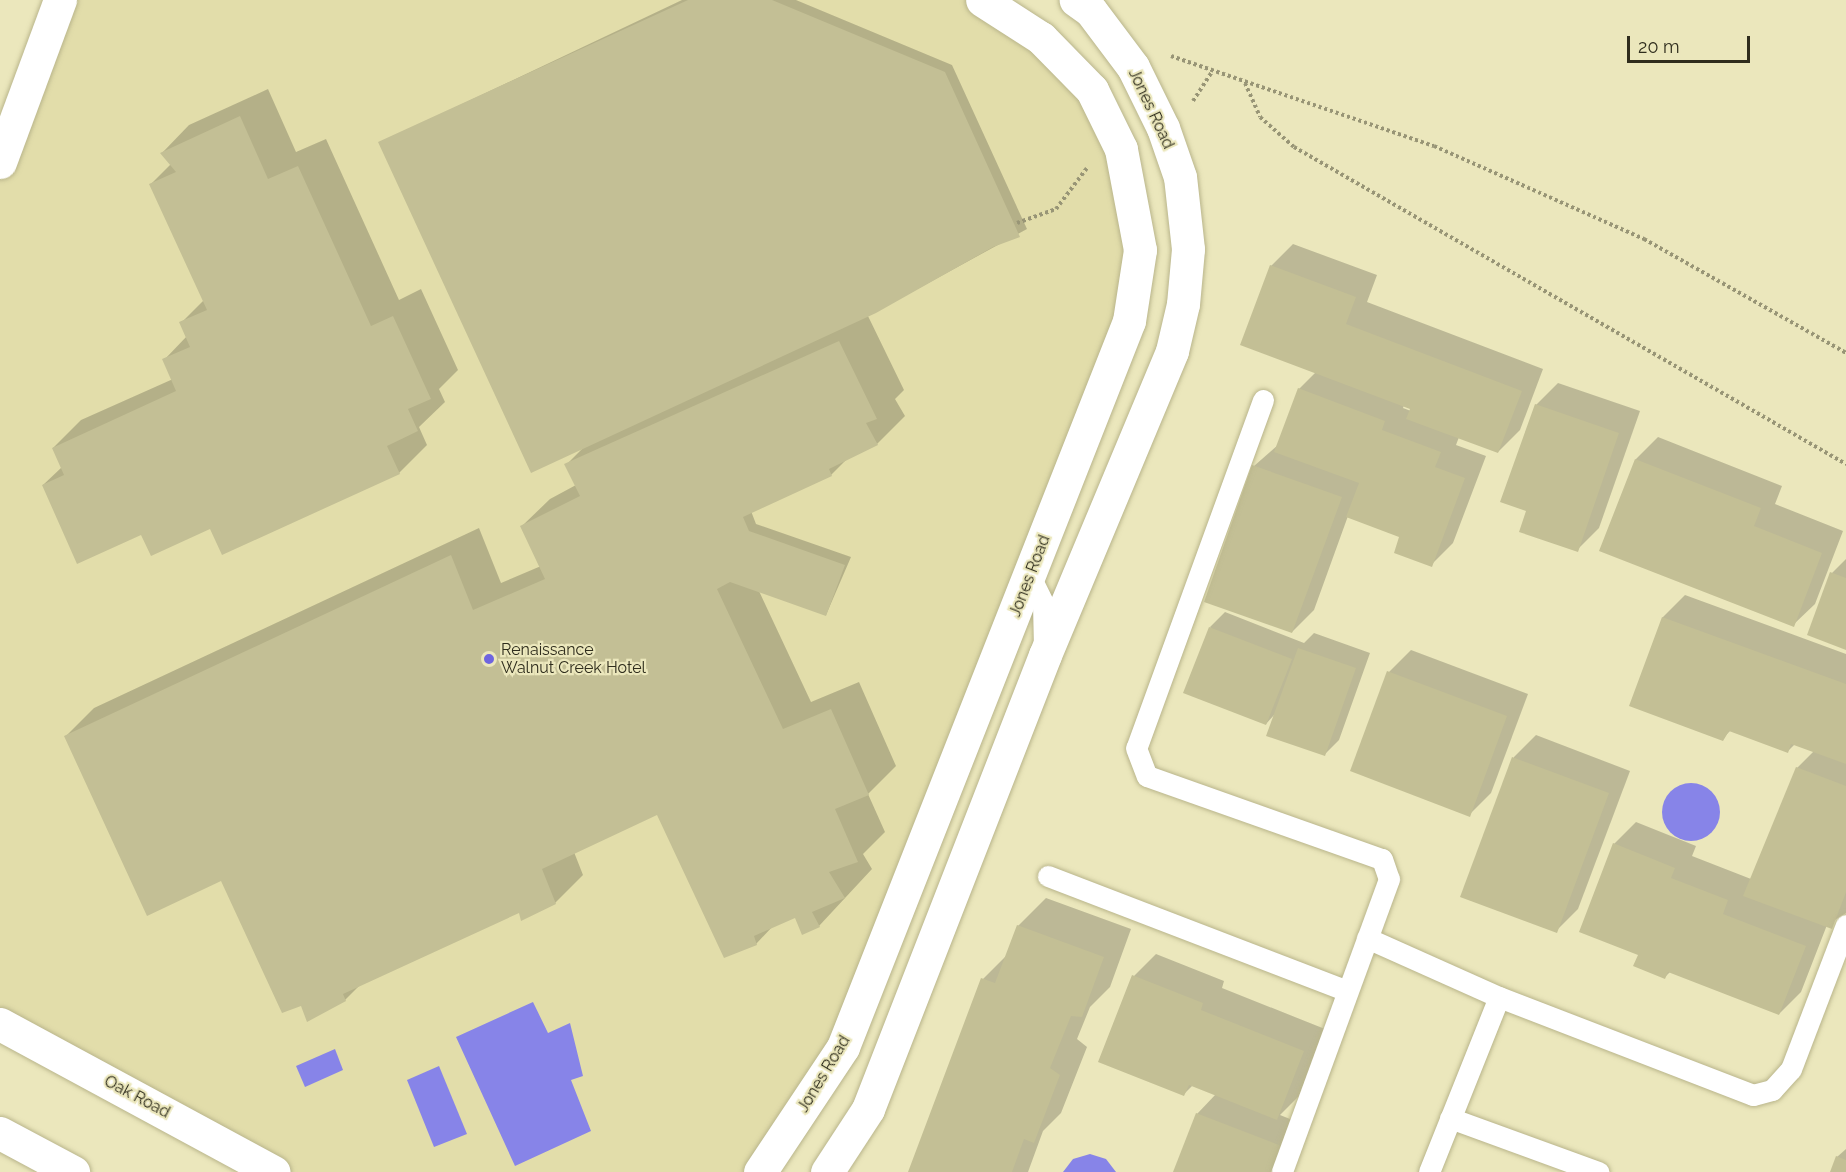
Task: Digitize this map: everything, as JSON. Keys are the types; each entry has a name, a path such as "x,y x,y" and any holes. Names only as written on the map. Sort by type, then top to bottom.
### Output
{"street":[{"path":"0,162 60,0"},
{"name":"Jones Road","path":"760,1172 843,1047 1129,321 1140,250 1121,149 1092,90 1041,38 982,0"},
{"name":"Jones Road","path":"827,1172 868,1109 1045,655 1172,351 1188,249 1180,177 1163,128 1133,67 1091,10 1076,0"},
{"name":"Oak Road","path":"0,1023 274,1172"},
{"path":"0,1132 73,1172"}],"lane":[{"path":"1263,400 1136,748 1148,776 1382,859 1389,879 1282,1172"},
{"path":"1030,576 1043,603 1045,655"},
{"path":"1048,876 1347,991"},
{"path":"1367,938 1499,998 1753,1095 1772,1090 1791,1069 1846,925"},
{"path":"1429,1172 1499,998"},
{"path":"1450,1118 1598,1172"}],"path":[{"path":"1186,112 1212,72 1434,146 1644,239 1846,353"},
{"path":"1245,82 1260,117 1294,147 1846,464"},
{"path":"1017,223 1056,209 1093,164"}],"shaded area":[{"path":"60,0 982,0 1092,90 1140,250 843,1047 760,1172 274,1172 0,1024 0,162"},
{"path":"1691,783 1702,785 1715,796 1720,812 1718,823 1707,836 1691,841 1680,839 1667,828 1662,812 1664,801 1675,788"},
{"path":"533,1002 548,1033 570,1023 583,1076 571,1080 591,1131 515,1166 456,1037"},
{"path":"335,1049 343,1070 305,1087 296,1066"},
{"path":"439,1066 467,1134 434,1147 407,1080"},
{"path":"1090,1154 1106,1159 1116,1172 1063,1172 1073,1159"}],"building":[{"path":"688,0 772,0 945,72 1020,237 993,247 876,313 531,473 378,142"},
{"path":"240,116 268,179 298,166 371,326 393,316 431,399 408,409 418,431 387,446 400,474 222,555 210,529 151,556 141,535 77,564 42,485 64,475 52,448 176,391 162,359 190,347 179,322 207,310 149,184 176,172 160,153"},
{"path":"1270,265 1356,297 1346,324 1522,391 1498,453 1406,419 1410,409 1240,345"},
{"name":"Renaissance Walnut Creek Hotel","path":"839,341 877,419 866,423 878,445 829,469 832,476 743,517 749,531 845,565 826,616 730,582 717,589 783,729 831,709 869,795 835,809 858,862 829,872 845,898 812,912 820,927 802,935 795,918 754,936 757,945 724,958 657,815 542,869 556,904 521,921 519,913 343,994 346,1001 307,1022 301,1006 282,1013 221,881 147,916 64,736 451,555 473,610 545,579 520,526 580,496 564,464"},
{"path":"1298,388 1385,421 1382,430 1441,452 1435,467 1465,478 1432,567 1394,553 1399,537 1346,517 1359,483 1274,452"},
{"path":"1535,404 1619,433 1578,552 1519,532 1526,511 1500,502"},
{"path":"1635,459 1761,508 1754,526 1822,553 1794,627 1599,551"},
{"path":"1252,465 1342,497 1292,633 1204,602"},
{"path":"1830,572 1846,578 1846,650 1807,635"},
{"path":"1662,617 1846,684 1846,764 1791,744 1788,753 1729,731 1723,741 1629,706"},
{"path":"1209,627 1292,659 1266,725 1183,693"},
{"path":"1298,648 1356,668 1325,756 1266,736"},
{"path":"1387,671 1507,716 1470,817 1350,771"},
{"path":"1512,757 1609,793 1557,933 1460,897"},
{"path":"1796,767 1846,786 1846,892 1832,929 1743,896"},
{"path":"1613,843 1675,868 1671,878 1728,900 1723,914 1806,946 1779,1015 1668,972 1665,979 1633,966 1638,955 1579,932"},
{"path":"1017,925 1104,957 1082,1017 1071,1016 1050,1068 1060,1075 1034,1143 1024,1139 1012,1172 908,1172 981,978 995,983"},
{"path":"1132,975 1203,1003 1201,1010 1304,1051 1277,1120 1189,1085 1184,1096 1098,1062"},
{"path":"1196,1113 1284,1147 1275,1172 1173,1172"},
{"path":"1836,1156 1846,1160 1846,1172 1830,1172"}],"place":[{"name":"Renaissance Walnut Creek Hotel","path":"489,659"}]}
